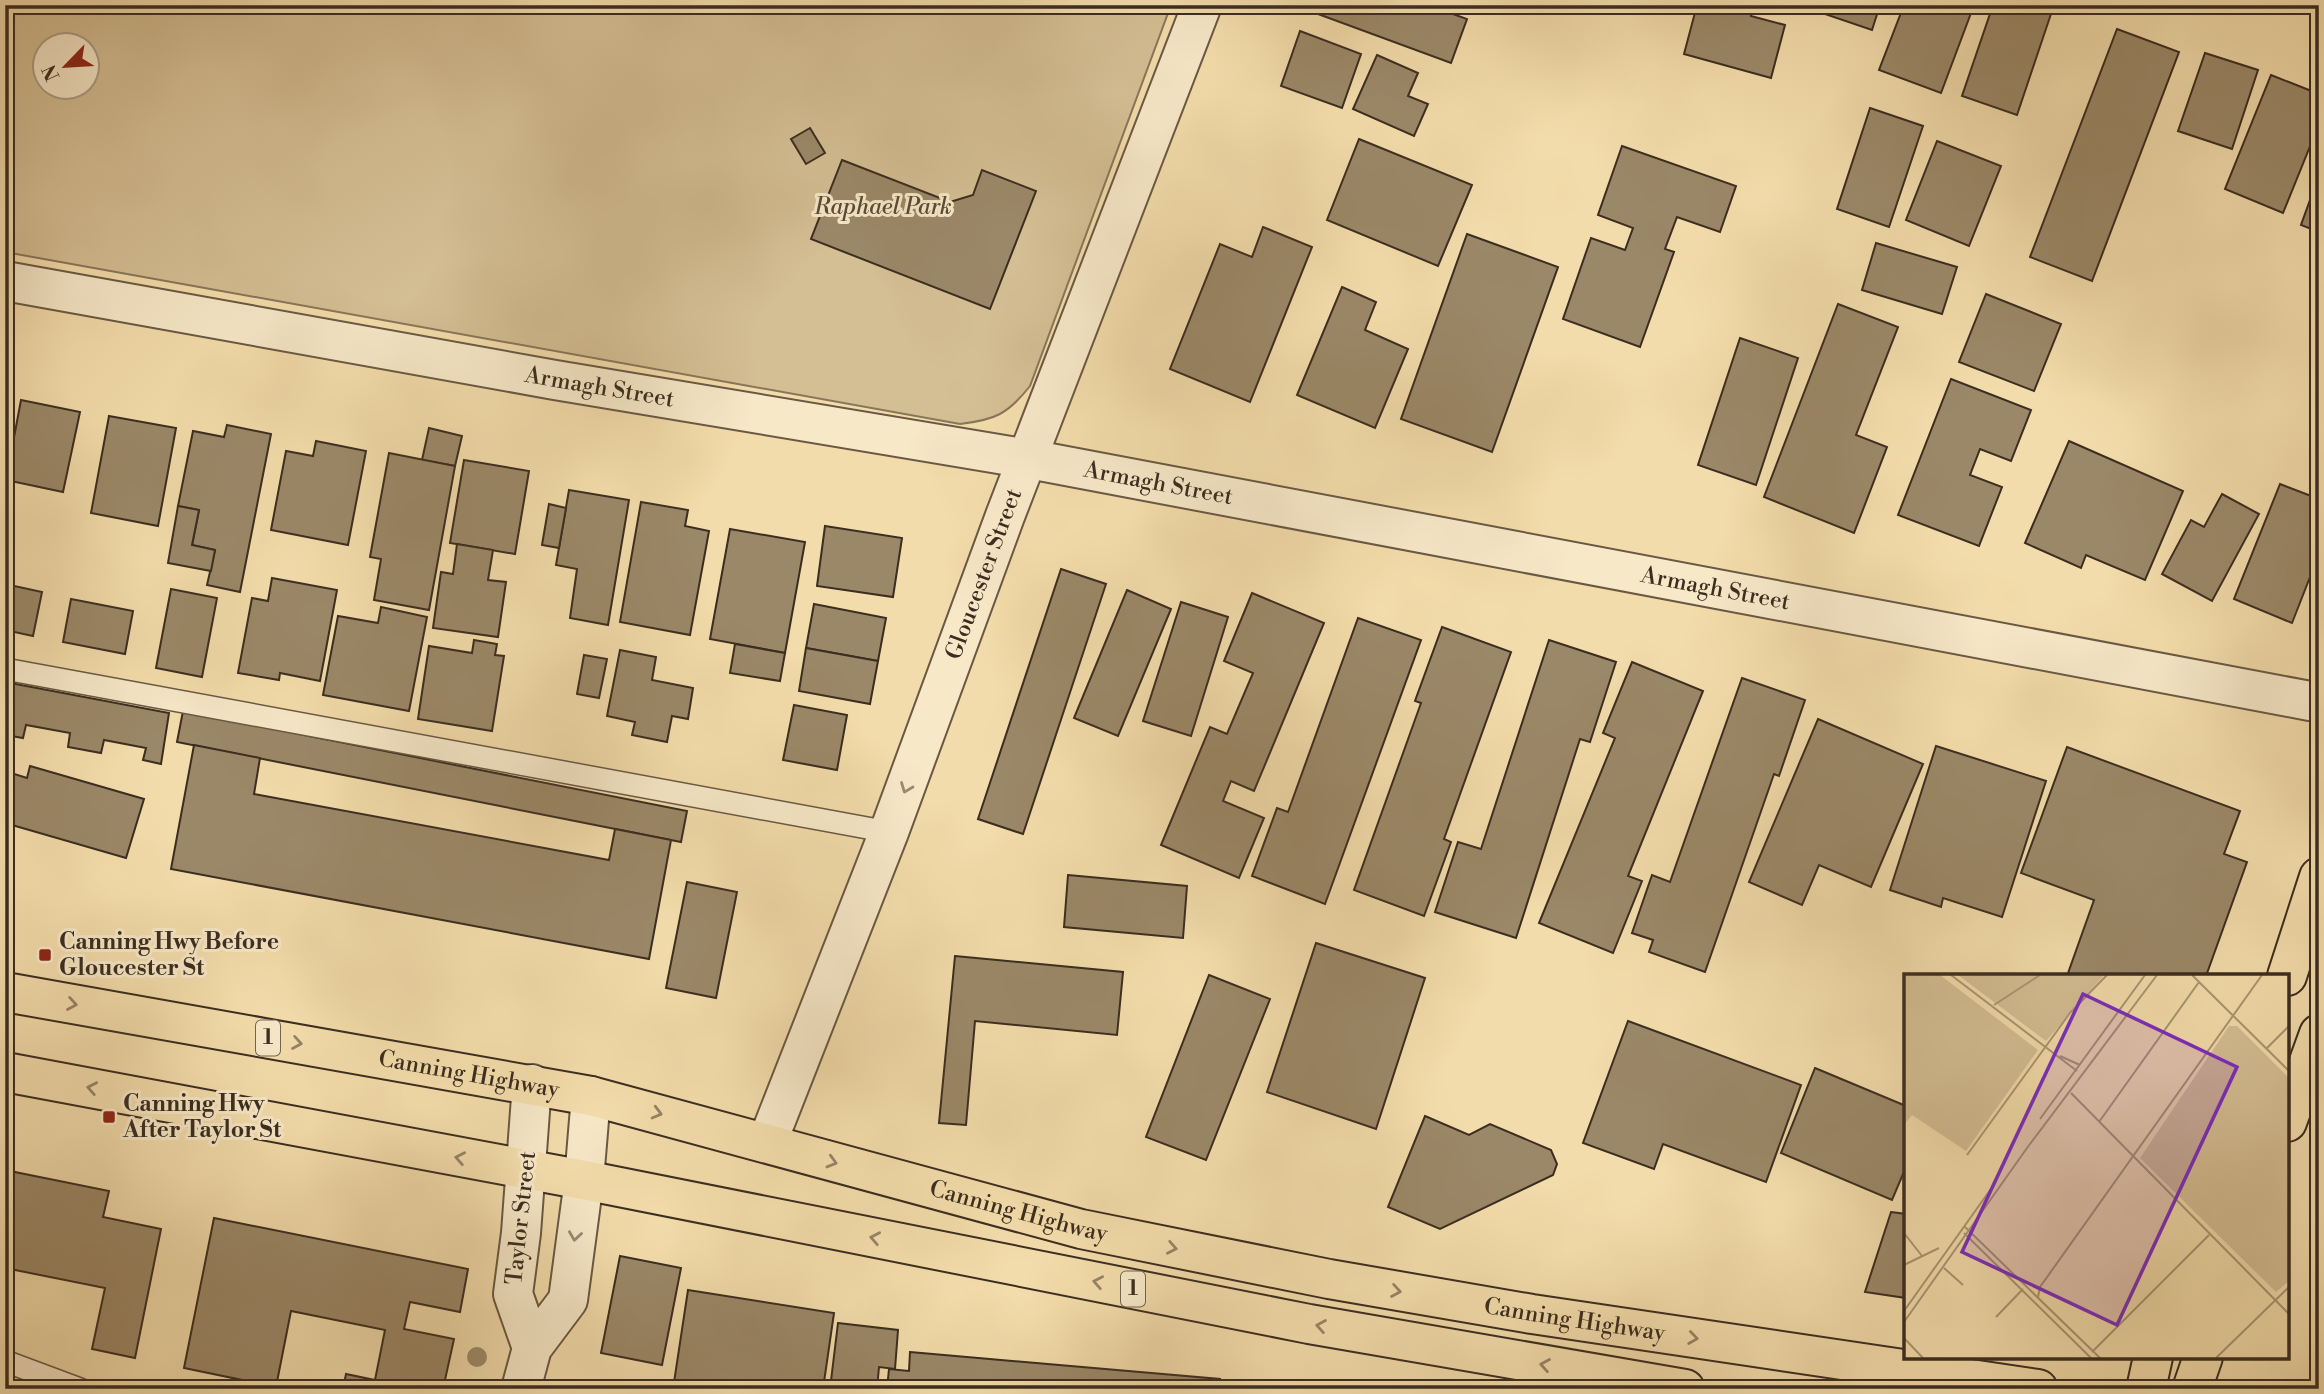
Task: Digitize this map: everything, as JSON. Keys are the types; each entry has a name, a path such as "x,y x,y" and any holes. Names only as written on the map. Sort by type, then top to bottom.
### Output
{"main road":[{"path":"2288,974 2319,877"},
{"name":"Canning Highway","path":"5,992 591,1096 1081,1229 1329,1279 1532,1314 2038,1389"},
{"path":"2289,1116 2319,1034"},
{"name":"1","path":"5,1072 584,1180 1309,1324 1685,1389"},
{"path":"2146,1389 2153,1359"},
{"path":"2192,1389 2202,1359"}],"street":[{"name":"Gloucester Street","path":"767,1143 923,744 1005,516 1202,5"},
{"name":"Armagh Street","path":"5,281 555,380 1029,459 2316,704"},
{"name":"Taylor Street","path":"532,1084 527,1171 513,1294 532,1348"},
{"path":"521,1389 532,1348 568,1300 584,1180 591,1096"}],"lane":[{"path":"5,669 889,832"},
{"path":"5,1361 80,1389"}],"green space":[{"name":"Raphael Park","path":"5,5 1171,5 1030,386 1015,403 1000,414 960,424 5,252"}],"building":[{"path":"1299,5 1428,5 1467,19 1451,63"},
{"path":"1697,5 1754,5 1751,16 1785,25 1771,78 1684,54"},
{"path":"1815,5 1880,5 1872,30 1813,10"},
{"path":"1904,5 1974,5 1941,93 1879,70"},
{"path":"1993,5 2034,5 2052,11 2017,115 1962,96"},
{"path":"2117,29 2179,52 2092,281 2030,257"},
{"path":"1300,31 1361,54 1342,108 1281,86"},
{"path":"2205,53 2258,70 2232,149 2178,131"},
{"path":"1377,55 1418,73 1408,96 1428,104 1414,136 1353,109"},
{"path":"2271,75 2319,94 2319,124 2283,213 2225,189"},
{"path":"1870,108 1923,126 1889,227 1837,209"},
{"path":"810,128 825,153 806,164 791,139"},
{"path":"1359,139 1472,185 1438,266 1327,220"},
{"path":"1937,141 2001,166 1969,246 1906,220"},
{"path":"1622,146 1736,186 1720,232 1677,217 1665,249 1674,252 1640,347 1563,319 1591,238 1625,250 1633,228 1598,215"},
{"path":"842,160 950,202 973,195 982,170 1036,191 990,309 811,239"},
{"path":"2319,175 2319,232 2301,225"},
{"path":"1263,227 1312,247 1250,402 1170,369 1220,244 1252,257"},
{"path":"1467,234 1558,267 1492,452 1401,419"},
{"path":"1876,243 1957,267 1942,314 1862,290"},
{"path":"1342,287 1376,302 1365,330 1408,349 1375,428 1297,395"},
{"path":"1986,294 2061,324 2034,391 1959,362"},
{"path":"1838,304 1898,327 1856,435 1887,447 1854,533 1764,497"},
{"path":"1740,338 1798,358 1756,485 1698,465"},
{"path":"1951,379 2031,410 2011,461 1980,449 1970,475 2002,487 1979,546 1898,515"},
{"path":"21,400 80,412 63,492 6,480"},
{"path":"109,416 176,428 158,526 91,513"},
{"path":"227,425 271,434 240,592 207,585 215,550 192,545 199,510 178,506 193,431 224,437"},
{"path":"429,428 462,436 455,466 422,460"},
{"path":"316,441 366,451 348,545 271,530 286,451 313,456"},
{"path":"2069,441 2183,491 2145,580 2086,555 2081,568 2025,543"},
{"path":"389,453 455,466 429,610 374,600 381,559 370,557"},
{"path":"464,460 529,471 515,554 450,543"},
{"path":"2280,484 2319,499 2319,554 2292,623 2234,599"},
{"path":"569,490 629,500 608,625 570,618 577,569 556,565"},
{"path":"2222,494 2259,514 2212,601 2162,574 2191,520 2204,527"},
{"path":"641,502 688,510 685,526 709,531 690,635 620,622"},
{"path":"549,504 566,508 559,548 542,545"},
{"path":"178,506 199,510 192,545 215,550 211,571 168,563"},
{"path":"825,526 902,538 893,597 817,586"},
{"path":"730,529 805,542 785,653 710,639"},
{"path":"457,544 493,550 488,580 506,582 498,637 433,628 441,572 453,574"},
{"path":"1061,569 1106,584 1023,834 978,819"},
{"path":"272,578 337,590 320,681 280,673 279,680 238,673 252,598 268,601"},
{"path":"5,584 42,592 33,636 5,630"},
{"path":"171,589 217,598 202,677 156,668"},
{"path":"1127,590 1171,609 1118,736 1074,718"},
{"path":"1252,593 1324,623 1254,791 1231,781 1223,801 1264,818 1239,878 1161,845 1210,727 1227,734 1253,673 1224,661"},
{"path":"71,599 133,611 125,654 63,642"},
{"path":"1181,602 1228,617 1191,736 1143,721"},
{"path":"814,604 886,618 878,661 806,648"},
{"path":"381,607 427,617 409,711 323,695 338,616 378,623"},
{"path":"1358,618 1421,640 1325,904 1252,876 1277,808 1288,812"},
{"path":"1442,627 1511,652 1444,839 1451,842 1424,916 1354,890 1421,703 1415,701"},
{"path":"474,640 497,644 495,655 504,656 492,731 418,719 429,646 472,653"},
{"path":"1549,640 1616,662 1590,742 1580,739 1516,938 1435,912 1458,842 1481,849"},
{"path":"735,644 785,653 780,681 730,673"},
{"path":"806,648 878,661 870,704 799,691"},
{"path":"620,650 656,657 652,680 693,688 688,719 672,716 667,742 632,735 635,722 607,716"},
{"path":"584,655 607,659 599,698 577,694"},
{"path":"1632,662 1703,691 1628,876 1642,881 1613,953 1539,923 1615,738 1603,733"},
{"path":"1742,678 1805,700 1779,776 1774,774 1705,972 1649,952 1653,940 1632,933 1652,875 1670,882"},
{"path":"5,682 169,713 161,764 143,760 146,748 104,740 101,753 68,747 70,733 26,725 23,738 5,735"},
{"path":"794,705 847,715 837,770 783,760"},
{"path":"183,711 687,811 681,842 177,742"},
{"path":"1818,719 1923,764 1871,887 1819,865 1802,905 1749,882"},
{"path":"194,745 260,758 254,794 609,860 615,829 671,840 649,959 171,869"},
{"path":"1936,746 2046,781 2002,917 1943,898 1941,907 1890,890"},
{"path":"2067,747 2240,811 2224,854 2247,862 2207,974 2068,974 2094,900 2021,873"},
{"path":"30,766 144,799 126,858 12,825 9,837 5,836 5,771 27,778"},
{"path":"1068,875 1187,886 1183,938 1064,927"},
{"path":"687,882 737,892 716,998 666,988"},
{"path":"1316,943 1425,978 1376,1129 1267,1092"},
{"path":"955,956 1123,972 1117,1035 975,1021 966,1125 939,1123"},
{"path":"1209,975 1270,999 1206,1160 1146,1137"},
{"path":"1628,1021 1801,1085 1766,1182 1663,1144 1654,1169 1583,1143"},
{"path":"1815,1068 1904,1105 1904,1172 1892,1200 1781,1153"},
{"path":"1425,1116 1469,1135 1490,1124 1551,1150 1557,1164 1553,1175 1440,1229 1388,1207"},
{"path":"5,1170 109,1191 103,1217 161,1229 135,1358 92,1349 105,1288 5,1268"},
{"path":"1891,1212 1904,1214 1904,1298 1865,1292"},
{"path":"214,1218 468,1269 460,1312 410,1302 404,1329 454,1339 443,1389 343,1389 346,1374 375,1380 385,1330 291,1311 276,1387 184,1368"},
{"path":"620,1256 681,1268 662,1365 601,1353"},
{"path":"688,1290 834,1313 823,1389 673,1389"},
{"path":"838,1323 898,1330 895,1369 879,1367 877,1389 830,1389"},
{"path":"910,1352 1220,1379 1220,1389 887,1389 889,1369 909,1371"}],"place":[{"name":"Canning Hwy Before Gloucester St","path":"45,955"},
{"name":"Canning Hwy After Taylor St","path":"109,1117"}]}
